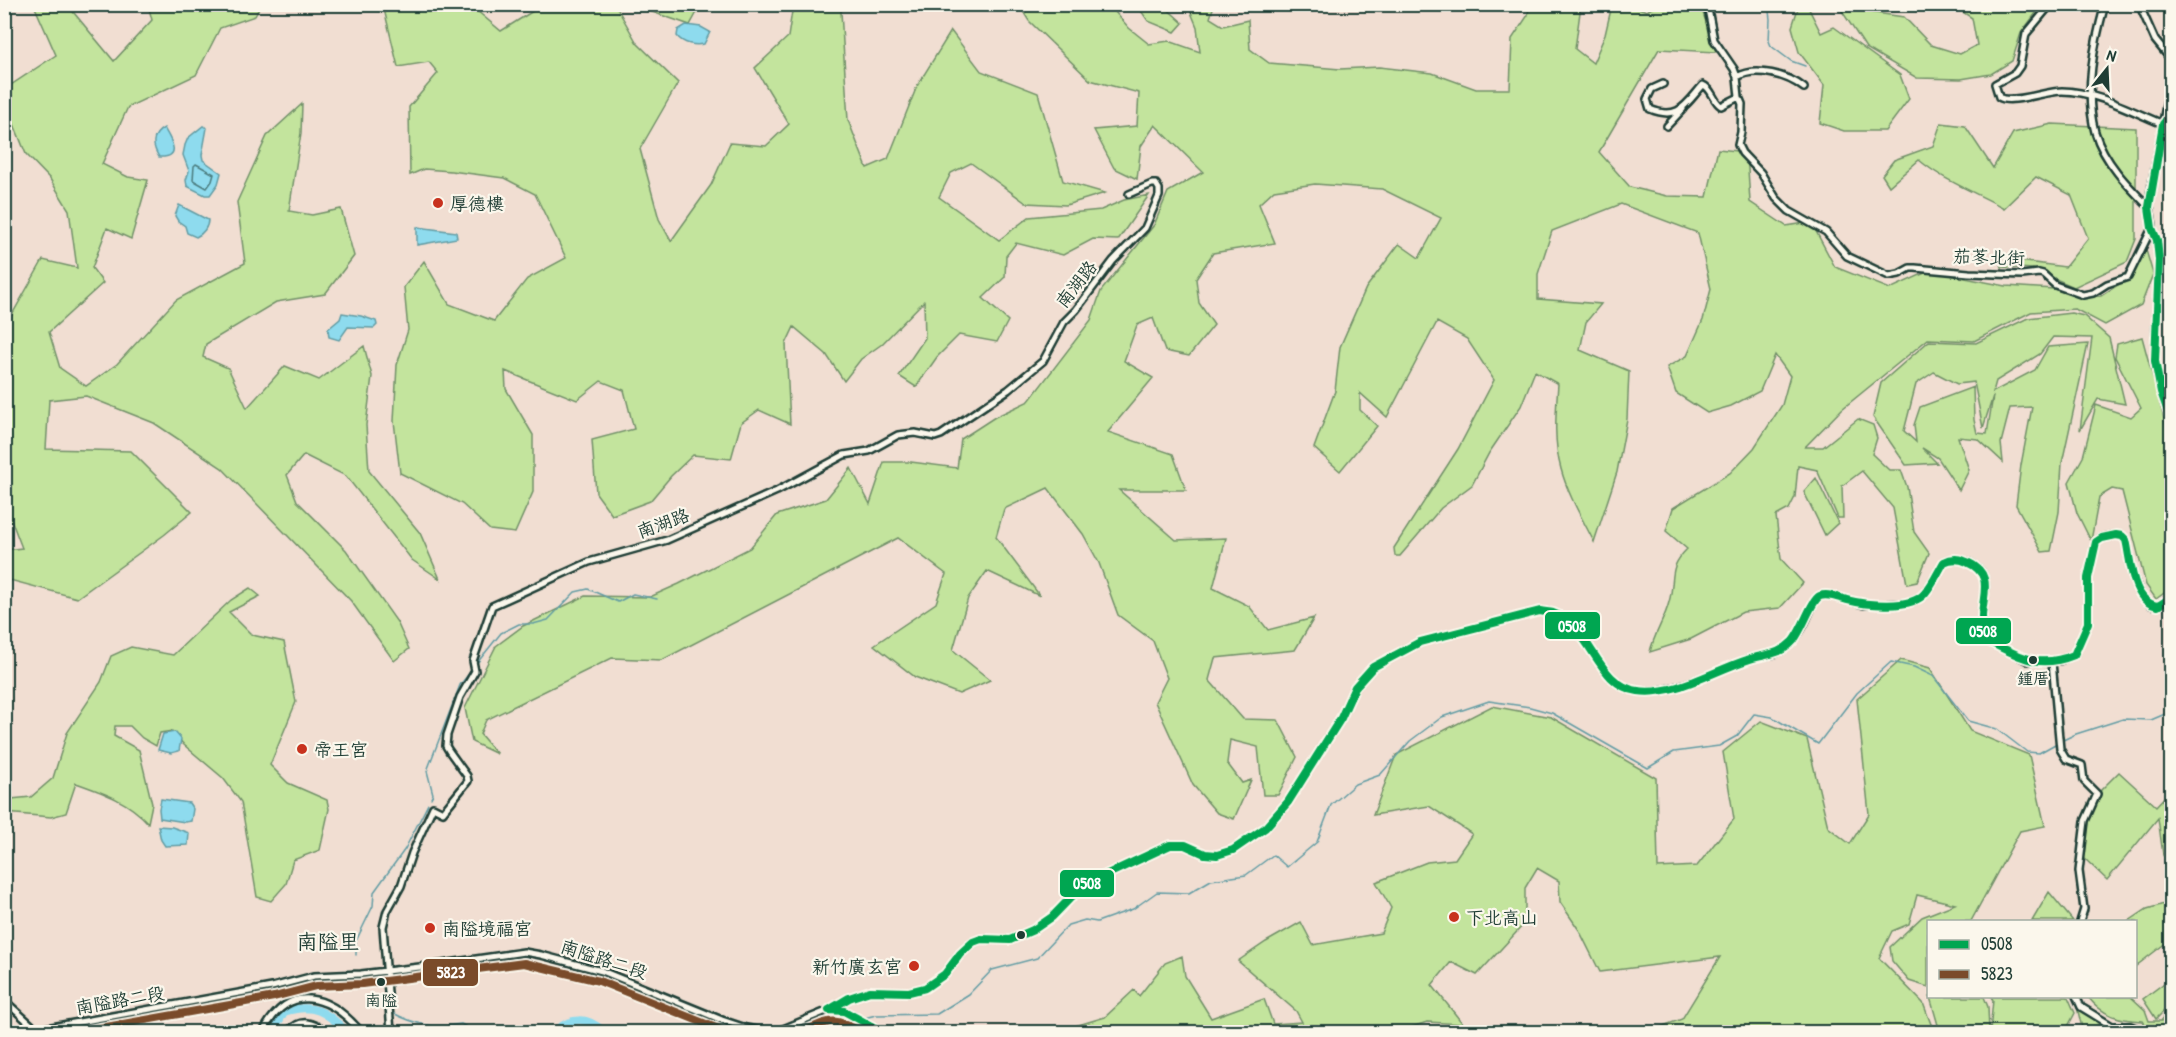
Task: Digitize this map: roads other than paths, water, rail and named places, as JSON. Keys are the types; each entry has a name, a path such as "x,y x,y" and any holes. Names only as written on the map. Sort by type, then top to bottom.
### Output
{"street":[{"name":"茄苳北街","path":"1707,4 1714,40 1737,77 1738,97 1742,104 1738,145 1742,153 1761,173 1776,198 1789,211 1826,232 1847,256 1889,276 1910,268 1969,273 2022,275 2039,273 2055,285 2078,294 2089,294 2107,284 2128,277 2152,228"},
{"path":"2051,4 2026,34 2020,66 2015,73 1997,82 1996,91 2001,99 2050,91 2073,91 2090,95 2163,124"},
{"path":"2105,4 2097,34 2090,95 2096,133 2110,162 2124,182 2149,207"},
{"path":"2139,4 2155,40 2172,61"},
{"path":"1737,77 1744,73 1771,72 1798,83 1804,88"},
{"path":"1662,84 1648,93 1647,106 1662,113 1671,113 1684,108"},
{"path":"1667,126 1703,85 1721,106 1738,97"},
{"path":"2172,88 2167,100 2149,207 2159,260 2156,360 2161,392 2172,424"},
{"path":"2163,124 2172,112"},
{"name":"南湖路","path":"391,1032 383,927 387,911 401,886 412,853 433,807 443,812 468,781 467,776 446,746 447,735 460,697 475,671 473,661 492,606 590,562 667,540 777,490 844,455 869,451 898,435 915,433 935,437 941,435 1008,390 1043,361 1064,322 1082,303 1113,261 1145,228 1156,204 1159,189 1156,184 1152,184 1129,194"},
{"path":"2080,920 2084,909 2079,871 2085,820 2097,794 2084,781 2082,765 2066,759 2060,749 2057,739 2058,706 2052,662 2070,657 2078,651 2090,617 2088,578 2098,538 2115,534 2124,538 2135,580 2148,604 2155,607 2161,606 2172,597"},
{"name":"南隘路二段","path":"24,1032 272,987 314,976 387,971 524,952 602,971 746,1028 766,1032 778,1031 829,1010 849,998 870,991 909,992 926,988 941,978 973,942 981,939 1010,940 1018,937 1047,920 1082,886 1170,845 1185,845 1205,854 1217,855 1233,850 1265,828 1288,802 1341,718 1355,687 1373,667 1420,642 1540,612 1552,612 1563,618 1619,684 1634,691 1650,691 1700,678 1750,658 1776,654 1789,646 1797,637 1815,601 1820,596 1827,595 1864,605 1907,603 1917,600 1925,594 1944,562 1957,559 1978,567 1984,575 1985,602 1981,621 1986,640 2021,659 2052,662"},
{"path":"2077,998 2081,1007 2112,1026 2130,1026 2145,1032"},
{"path":"263,1032 270,1018 280,1007 291,1001 303,999 325,1004 341,1014 361,1032"},
{"path":"4,1000 36,1029"},
{"path":"829,1010 844,1011 882,1032"},
{"path":"288,1032 297,1024 305,1022 316,1025 327,1032"}],"water":[{"path":"686,25 701,27 710,32 704,44 689,44 677,36 678,30"},
{"path":"203,126 207,128 203,160 221,173 218,184 210,195 205,195 187,186 189,171 183,155 188,138"},
{"path":"164,128 172,143 173,151 171,155 159,157 154,141 157,134"},
{"path":"179,205 208,220 206,228 199,236 187,233 185,226 178,221 175,216"},
{"path":"417,227 456,232 457,238 417,245"},
{"path":"342,313 376,321 377,325 374,328 348,327 339,340 329,337 328,329 340,319"},
{"path":"175,732 181,739 179,751 171,753 158,750 163,734"},
{"path":"161,799 189,803 193,809 191,821 160,818"},
{"path":"158,826 172,827 189,833 188,845 165,846"}],"waterway":[{"path":"1768,4 1771,46 1791,61 1805,66"},
{"path":"477,663 501,633 519,624 533,624 548,620 575,592 588,589 618,602 633,594 657,599"},
{"path":"864,1018 876,1015 937,1014 969,994 992,970 1037,958 1068,925 1085,920 1097,922 1133,909 1157,892 1189,893 1211,880 1246,875 1273,855 1287,867 1317,842 1331,805 1355,784 1380,775 1410,741 1442,717 1489,701 1552,713 1648,768 1674,752 1719,746 1737,736 1754,714 1772,717 1818,744 1857,693 1891,662 1914,667 1933,676 1968,721 1997,729 2027,752 2039,753 2057,743"},
{"path":"431,798 433,794 427,771 460,685 471,671"},
{"path":"2061,741 2123,719 2151,720 2172,711"},
{"path":"356,955 356,941 373,906 374,892 405,849 428,804"},
{"path":"273,1032 284,1012 303,1008 326,1014 347,1032"},
{"path":"393,1013 426,1025 461,1024 475,1032 485,1032"},
{"path":"554,1032 566,1023 579,1020 592,1023 604,1032"},
{"path":"843,1032 851,1022 856,1021"}],"place":[{"name":"厚德樓","path":"438,203"},
{"name":"鍾厝","path":"2033,660"},
{"name":"帝王宮","path":"302,749"},
{"name":"下北高山","path":"1454,917"},
{"name":"南隘境福宮","path":"430,928"},
{"name":"新竹廣玄宮","path":"914,966"},
{"name":"南隘","path":"381,982"}],"district":[{"name":"南隘里","path":"328,941"}]}
